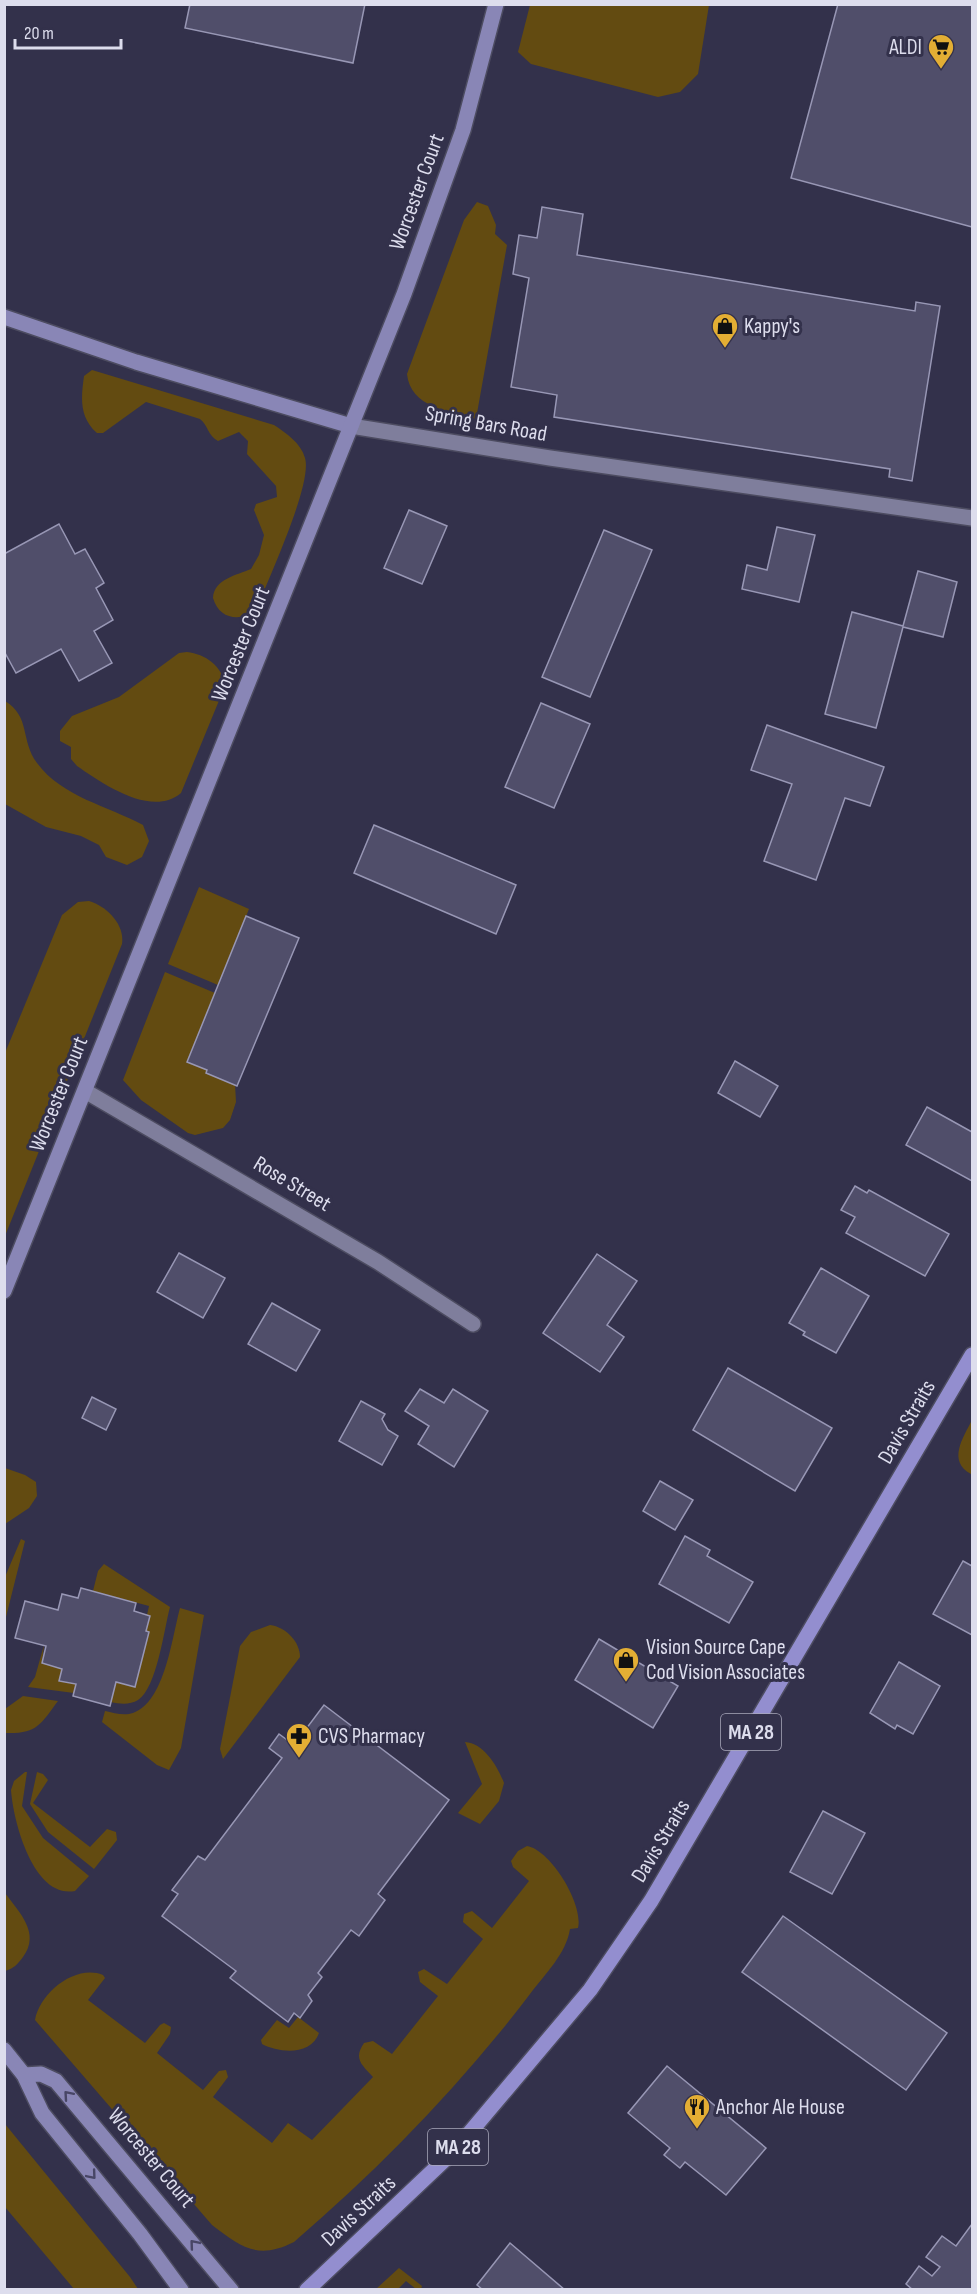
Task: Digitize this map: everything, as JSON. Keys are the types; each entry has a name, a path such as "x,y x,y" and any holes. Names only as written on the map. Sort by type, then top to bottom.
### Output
{"main road":[{"name":"Davis Straits","path":"307,2289 456,2149 590,1990 657,1891 972,1355"}],"street":[{"name":"Worcester Court","path":"4,1291 404,294 455,156 474,94 495,4"},
{"name":"Spring Bars Road","path":"4,317 158,369 351,426 550,458 972,518"},
{"name":"Rose Street","path":"85,1090 378,1262 473,1324"},
{"path":"4,2050 24,2075 30,2092 42,2113 140,2234 181,2289"},
{"name":"Worcester Court","path":"24,2075 41,2074 56,2081 231,2289"}],"shaded area":[{"path":"530,5 709,5 698,74 680,92 658,97 531,64 518,52"},
{"path":"477,202 488,206 496,225 495,234 507,245 476,419 423,401 415,394 407,374 464,220"},
{"path":"92,370 274,425 297,443 305,458 306,471 302,489 288,533 256,611 243,617 230,616 220,610 213,598 217,586 222,582 251,569 259,555 264,535 254,510 256,504 277,497 276,486 247,454 248,441 239,432 218,441 200,419 146,402 103,433 97,433 87,420 83,407 84,376"},
{"path":"179,653 200,655 212,662 221,673 225,686 181,793 169,800 156,802 142,800 114,789 77,766 71,759 71,747 60,741 60,731 72,716 119,697"},
{"path":"5,701 19,714 28,746 47,775 72,793 143,825 149,841 142,857 127,865 106,857 99,845 81,836 46,827 5,804"},
{"path":"199,887 249,909 218,985 168,964"},
{"path":"89,901 102,907 113,917 121,930 122,944 5,1236 5,1053 62,915 78,902"},
{"path":"165,972 215,993 188,1061 207,1070 206,1073 235,1084 236,1102 230,1120 223,1128 195,1135 188,1133 141,1100 123,1080"},
{"path":"972,1420 971,1474 964,1469 958,1456 961,1442"},
{"path":"5,1468 25,1475 36,1482 37,1496 29,1508 5,1524"},
{"path":"21,1539 25,1541 5,1621 5,1577"},
{"path":"104,1564 170,1607 155,1671 145,1693 135,1702 121,1704 111,1702 116,1682 135,1686 149,1632 146,1631 150,1616 147,1615 149,1606 93,1591 98,1571"},
{"path":"180,1608 204,1615 181,1748 169,1770 157,1765 102,1722 105,1711 130,1714 144,1707 153,1696 166,1667"},
{"path":"270,1625 276,1626 291,1636 298,1646 300,1657 223,1759 220,1749 240,1646 251,1632"},
{"path":"44,1645 42,1663 62,1669 59,1681 76,1684 74,1693 28,1687 35,1677"},
{"path":"23,1696 58,1701 42,1722 31,1730 5,1733 5,1709"},
{"path":"465,1742 472,1743 484,1751 494,1763 504,1783 499,1801 480,1824 458,1813 482,1784"},
{"path":"27,1772 22,1806 43,1838 89,1876 75,1891 60,1890 48,1883 28,1855 16,1820 11,1790 14,1781"},
{"path":"37,1772 43,1774 48,1780 33,1803 90,1847 107,1829 116,1832 117,1840 94,1869 48,1832 30,1804"},
{"path":"527,1846 546,1857 564,1880 576,1906 579,1918 578,1928 570,1929 564,1947 554,1963 448,2093 358,2185 294,2242 281,2247 260,2251 251,2249 232,2240 212,2225 35,2020 44,2000 60,1983 81,1974 103,1975 105,1978 88,2000 145,2043 160,2025 164,2023 171,2027 170,2034 157,2053 203,2090 219,2071 226,2070 228,2077 213,2097 272,2143 288,2123 312,2140 373,2077 360,2062 359,2053 364,2043 373,2041 392,2054 438,1996 420,1982 418,1972 424,1969 447,1984 483,1939 463,1922 464,1914 472,1911 492,1928 529,1881 513,1867 511,1861 518,1851"},
{"path":"5,1893 22,1915 30,1940 21,1960 13,1968 5,1971"},
{"path":"298,2017 319,2033 309,2046 285,2051 262,2044 261,2040 277,2020 289,2028"},
{"path":"5,2124 138,2289 74,2289 5,2207"},
{"path":"399,2268 422,2286 421,2289 416,2289 406,2281 398,2289 376,2289"}],"building":[{"path":"190,4 365,4 353,63 185,28"},
{"path":"838,4 972,4 972,227 791,178"},
{"name":"Kappy's","path":"542,207 583,214 577,255 915,311 916,302 940,306 912,481 889,477 890,469 554,417 557,395 511,387 529,278 513,274 519,235 537,238"},
{"path":"409,510 447,526 422,584 384,568"},
{"path":"59,524 75,554 85,549 104,583 96,588 113,620 94,631 112,663 79,681 61,649 16,673 4,651 4,554"},
{"path":"777,527 815,535 799,602 742,589 747,565 767,570"},
{"path":"604,530 652,550 590,697 542,677"},
{"path":"918,571 957,582 943,637 903,627 876,728 825,714 852,612 903,626"},
{"path":"541,703 590,724 554,808 505,787"},
{"path":"767,725 884,767 870,806 845,798 816,880 764,861 792,784 751,770"},
{"path":"374,825 516,885 496,934 354,873"},
{"path":"246,916 299,938 237,1086 187,1062"},
{"path":"735,1061 778,1086 760,1117 718,1093"},
{"path":"927,1107 972,1132 972,1181 906,1145"},
{"path":"855,1186 867,1193 869,1190 949,1234 925,1276 846,1233 855,1217 841,1210"},
{"path":"179,1253 225,1278 203,1318 157,1292"},
{"path":"597,1254 637,1281 607,1325 624,1337 600,1372 543,1333"},
{"path":"821,1268 869,1296 836,1353 803,1335 805,1332 789,1323"},
{"path":"272,1303 320,1330 296,1371 248,1344"},
{"path":"728,1368 832,1428 795,1491 693,1430"},
{"path":"420,1389 444,1403 453,1389 488,1411 454,1467 418,1444 429,1426 405,1411"},
{"path":"92,1397 116,1409 106,1430 82,1418"},
{"path":"361,1401 385,1414 382,1419 388,1430 398,1436 382,1465 339,1441"},
{"path":"660,1481 693,1500 675,1530 643,1511"},
{"path":"685,1536 710,1550 707,1556 753,1582 729,1623 659,1584"},
{"path":"963,1561 972,1566 972,1635 933,1614"},
{"path":"81,1588 136,1603 134,1611 150,1616 146,1631 149,1632 135,1687 116,1682 110,1706 73,1696 76,1684 59,1681 62,1669 42,1663 46,1646 15,1638 25,1601 58,1610 62,1594 78,1598"},
{"name":"Vision Source Cape Cod Vision Associates","path":"599,1639 678,1686 653,1728 575,1680"},
{"path":"899,1662 940,1686 913,1734 897,1725 895,1729 870,1713"},
{"name":"CVS Pharmacy","path":"324,1705 449,1800 378,1894 385,1900 359,1936 351,1930 318,1973 322,1977 308,1995 312,2001 300,2018 294,2013 288,2022 230,1978 236,1971 162,1916 178,1894 172,1890 198,1856 205,1860 282,1758 269,1748 279,1734 294,1745"},
{"path":"823,1811 865,1833 832,1894 790,1872"},
{"path":"783,1916 947,2033 906,2090 742,1972"},
{"name":"Anchor Ale House","path":"667,2066 766,2148 726,2195 685,2162 680,2168 664,2155 670,2148 628,2113"},
{"path":"972,2224 972,2290 913,2290 906,2284 919,2266 932,2276 940,2267 926,2257 942,2236 956,2246"},
{"path":"510,2243 565,2290 483,2290 477,2285"}],"place":[{"name":"ALDI","path":"941,70"},
{"name":"Kappy's","path":"725,349"},
{"name":"Vision Source Cape Cod Vision Associates","path":"626,1683"},
{"name":"CVS Pharmacy","path":"299,1759"},
{"name":"Anchor Ale House","path":"697,2130"}]}
